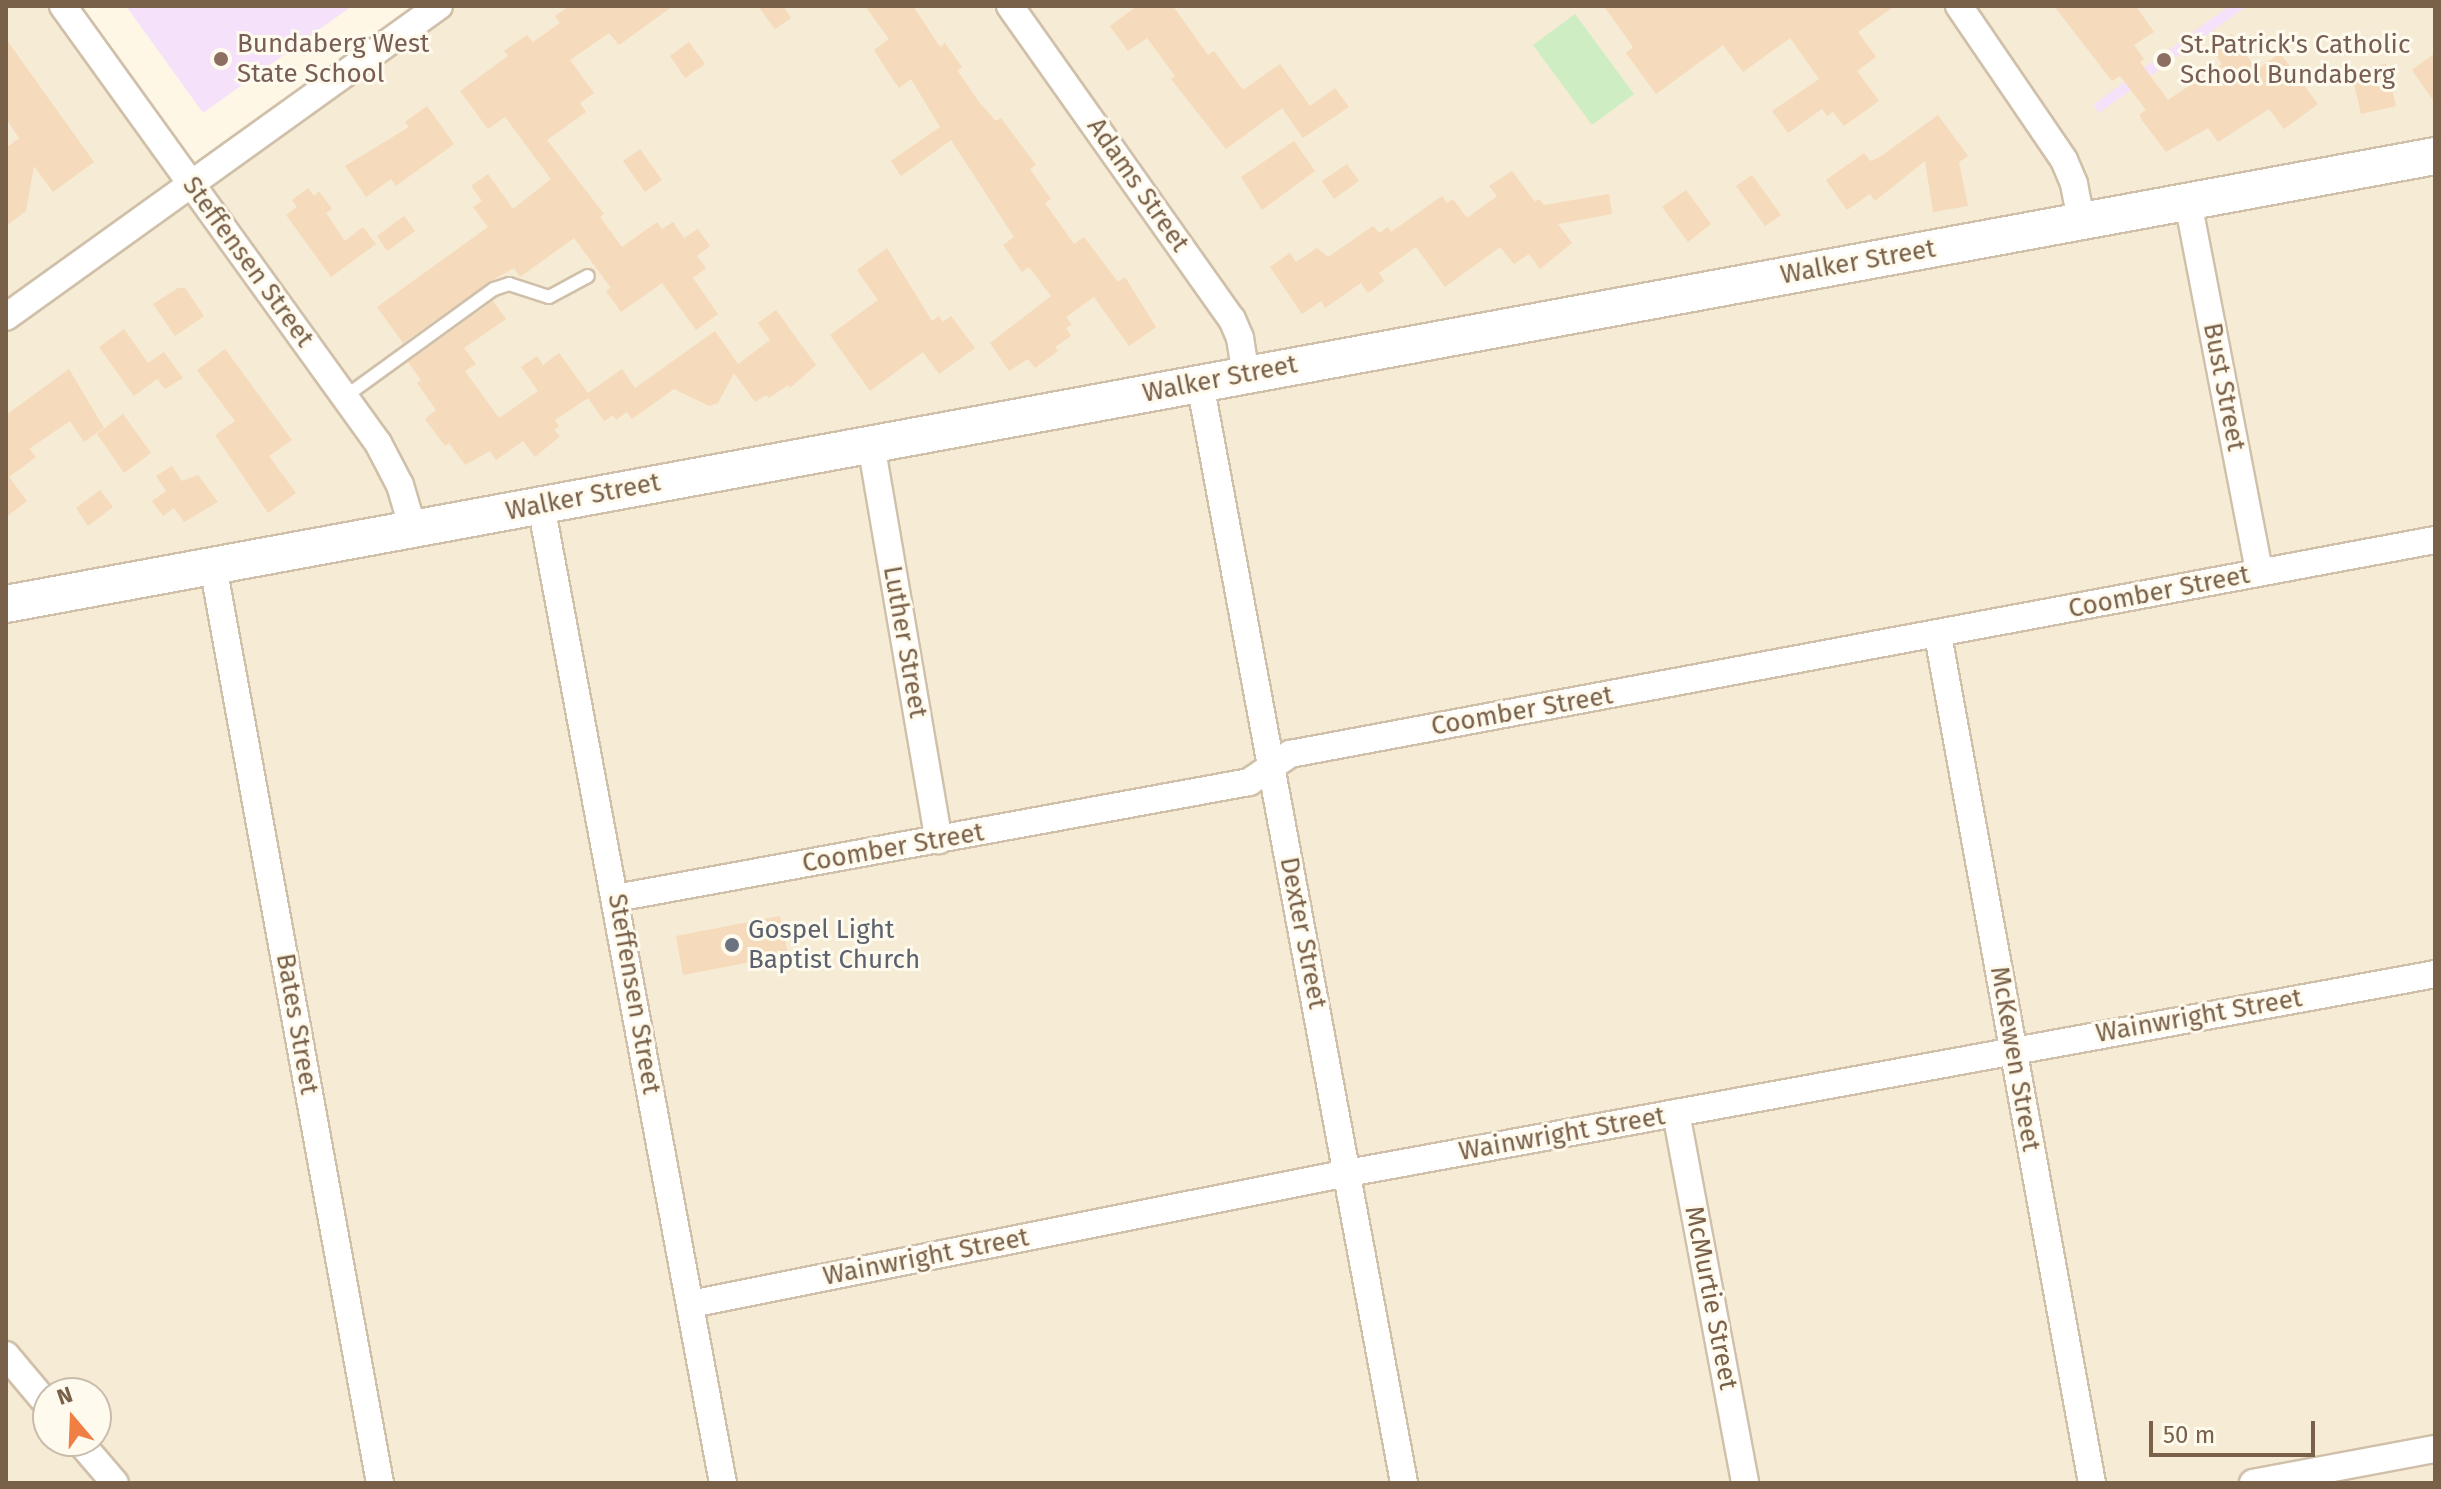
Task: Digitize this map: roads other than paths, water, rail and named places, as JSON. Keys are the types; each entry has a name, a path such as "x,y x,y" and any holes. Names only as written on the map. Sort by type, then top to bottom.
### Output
{"main road":[{"name":"Walker Street","path":"6,604 2435,156"}],"street":[{"name":"Steffensen Street","path":"63,6 378,443 400,485 413,529"},
{"path":"6,317 439,6"},
{"name":"Adams Street","path":"1010,6 1232,319 1240,338 1246,374"},
{"path":"1959,6 2064,160 2074,184 2081,221"},
{"name":"Bust Street","path":"2188,202 2259,572"},
{"name":"Dexter Street","path":"1200,383 1404,1483"},
{"name":"Luther Street","path":"871,444 939,840"},
{"name":"Steffensen Street","path":"541,505 723,1483"},
{"name":"Coomber Street","path":"616,898 1249,782 1290,754 2435,540"},
{"name":"Bates Street","path":"213,566 380,1483"},
{"name":"McKewen Street","path":"1938,635 2092,1483"},
{"name":"Wainwright Street","path":"691,1304 1348,1173 2435,974"},
{"name":"McMurtie Street","path":"1676,1113 1745,1483"},
{"path":"6,1355 32,1386"},
{"path":"2253,1483 2435,1449"},
{"path":"93,1457 115,1483"}],"lane":[{"path":"346,396 494,289 509,284 549,297 588,276"}],"place":[{"name":"Bundaberg West State School","path":"221,59"},
{"name":"St.Patrick's Catholic School Bundaberg","path":"2164,60"},
{"name":"Gospel Light Baptist Church","path":"732,945"}]}
